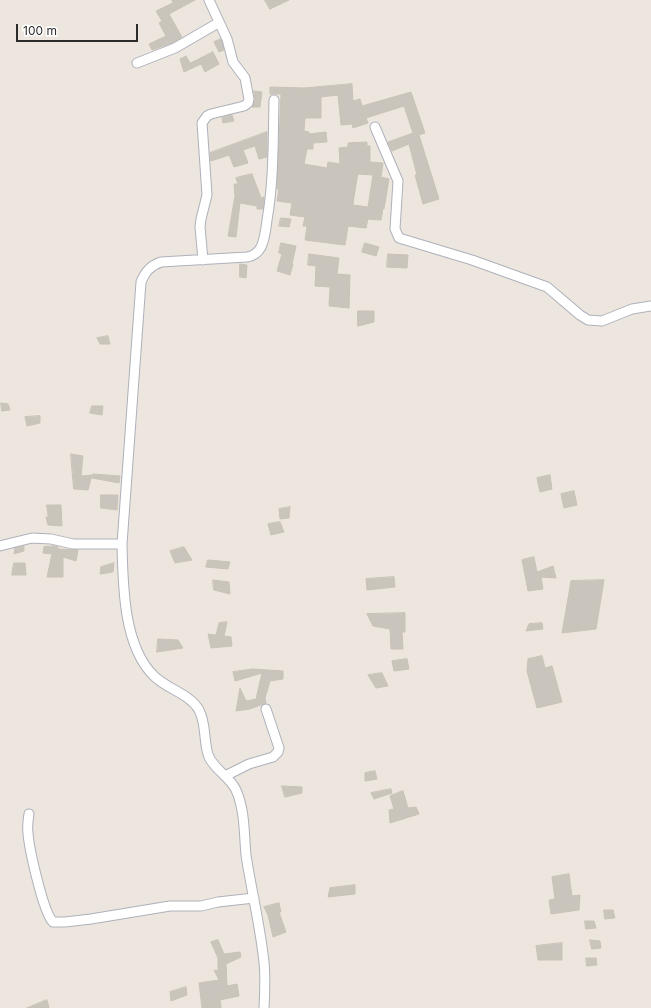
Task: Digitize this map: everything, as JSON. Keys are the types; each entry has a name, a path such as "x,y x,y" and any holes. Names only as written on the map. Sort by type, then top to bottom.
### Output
{"street":[{"path":"203,260 200,227 207,195 202,123 207,116 211,114 244,106 248,103 249,99 245,78 233,62 227,39 218,23 209,0"},
{"path":"137,63 175,48 218,23"},
{"path":"264,1008 265,973 246,855 241,804 236,789 210,759 204,723 199,710 188,699 153,676 139,654 129,628 123,581 122,544 141,282 146,272 154,265 167,261 247,258 255,254 262,246 270,201 274,100"},
{"path":"375,127 398,182 395,229 399,238 472,260 547,287 588,320 602,321 632,309 651,306"},
{"path":"0,546 32,538 51,539 73,544 122,544"},
{"path":"225,776 250,764 273,757 278,752 279,748 266,709"},
{"path":"29,814 27,828 31,853 46,909 53,922 91,919 170,906 201,906 218,902 254,898"}],"building":[{"path":"172,0 195,0 169,14 182,37 172,43 152,50 149,44 166,36 159,23 162,21 156,11 173,3"},
{"path":"265,0 289,0 270,9"},
{"path":"221,39 224,50 219,52 214,42"},
{"path":"213,52 219,64 205,72 201,64 184,72 180,59 186,56 190,63"},
{"path":"352,84 353,101 360,99 362,106 411,92 425,133 419,135 439,199 423,204 415,175 417,175 409,144 392,151 388,142 413,133 404,106 366,118 368,123 353,128 352,124 341,125 338,95 321,97 321,118 305,118 304,131 309,132 309,134 326,132 327,142 313,143 313,149 307,149 304,164 327,168 328,162 340,164 339,148 348,147 348,143 367,142 367,146 370,146 370,162 383,163 381,177 389,179 381,220 368,219 366,228 348,226 345,245 305,240 307,226 303,226 305,217 290,215 292,203 277,201 279,189 277,189 281,94 270,94 270,87 304,88","holes":["358,174 373,175 368,207 353,205"]},
{"path":"254,91 262,92 260,107 252,107 255,100"},
{"path":"232,115 234,121 223,123 222,118"},
{"path":"267,132 267,157 259,159 255,146 243,150 248,163 234,167 229,155 211,161 210,153"},
{"path":"252,174 261,198 264,197 263,209 257,209 257,206 240,203 236,237 228,236 235,196 234,184 238,184 236,178"},
{"path":"281,218 291,219 289,227 279,226"},
{"path":"281,243 296,246 290,275 277,271 282,254 279,253"},
{"path":"365,243 379,247 376,256 362,252"},
{"path":"309,254 339,258 337,274 350,275 349,308 329,306 330,287 315,286 316,266 308,265"},
{"path":"388,254 408,255 407,268 387,267"},
{"path":"240,264 247,265 246,278 240,277"},
{"path":"358,311 374,311 374,322 358,326"},
{"path":"108,336 110,344 100,344 97,338"},
{"path":"1,403 8,404 10,410 2,411"},
{"path":"92,406 103,406 102,415 90,413"},
{"path":"40,416 40,423 27,426 25,417"},
{"path":"71,454 83,456 81,476 92,475 88,490 74,489"},
{"path":"93,474 120,476 119,483 92,478"},
{"path":"550,475 552,489 540,492 537,478"},
{"path":"574,491 577,505 564,508 561,494"},
{"path":"101,495 118,495 117,510 101,508"},
{"path":"47,505 61,505 62,526 48,525 46,517 48,517"},
{"path":"290,507 289,518 280,519 279,509"},
{"path":"280,522 284,532 271,535 268,524"},
{"path":"24,546 24,551 14,554 15,548"},
{"path":"44,547 58,547 58,549 78,550 76,561 63,557 63,577 47,577 52,554 43,553"},
{"path":"184,547 192,560 175,563 170,551"},
{"path":"534,557 537,572 553,566 556,578 541,577 543,589 528,591 522,560"},
{"path":"208,560 230,562 228,569 206,567"},
{"path":"14,563 25,563 26,575 12,575"},
{"path":"114,563 113,572 100,574 101,567"},
{"path":"394,577 395,587 367,590 366,579"},
{"path":"213,580 229,582 230,594 214,590"},
{"path":"604,580 596,629 562,633 571,581"},
{"path":"405,613 405,632 402,632 403,649 391,649 390,629 373,626 367,614"},
{"path":"227,622 224,636 231,637 232,646 211,648 208,634 216,635 219,623"},
{"path":"542,623 543,629 526,631 529,624"},
{"path":"158,639 178,640 183,648 157,652"},
{"path":"542,656 545,668 552,666 562,702 537,708 527,671 528,659"},
{"path":"407,659 409,669 394,671 392,661"},
{"path":"253,669 283,671 283,679 270,681 265,698 266,703 250,709 236,711 240,688 246,701 256,699 262,673 235,681 233,672"},
{"path":"382,673 388,686 376,688 368,675"},
{"path":"375,771 377,779 365,781 365,773"},
{"path":"282,786 302,787 302,793 285,797"},
{"path":"391,789 392,793 374,799 371,793"},
{"path":"403,791 408,808 416,807 419,814 390,823 389,810 394,809 390,796"},
{"path":"569,874 572,896 580,895 579,910 551,914 549,900 555,899 552,877"},
{"path":"355,885 355,894 328,897 330,888"},
{"path":"279,903 281,912 279,912 286,932 273,937 268,915 264,907"},
{"path":"604,910 613,910 615,918 605,919"},
{"path":"585,921 594,921 596,928 586,929"},
{"path":"218,940 224,954 240,952 241,957 226,964 227,986 237,984 239,996 220,1000 221,1008 202,1008 199,983 219,980 214,970 218,971 218,958 211,942"},
{"path":"590,940 600,941 601,948 592,949"},
{"path":"562,943 562,960 538,960 536,946"},
{"path":"586,958 596,958 597,965 587,966"},
{"path":"186,987 187,995 171,1001 170,992"},
{"path":"47,1000 49,1008 27,1008"}]}
